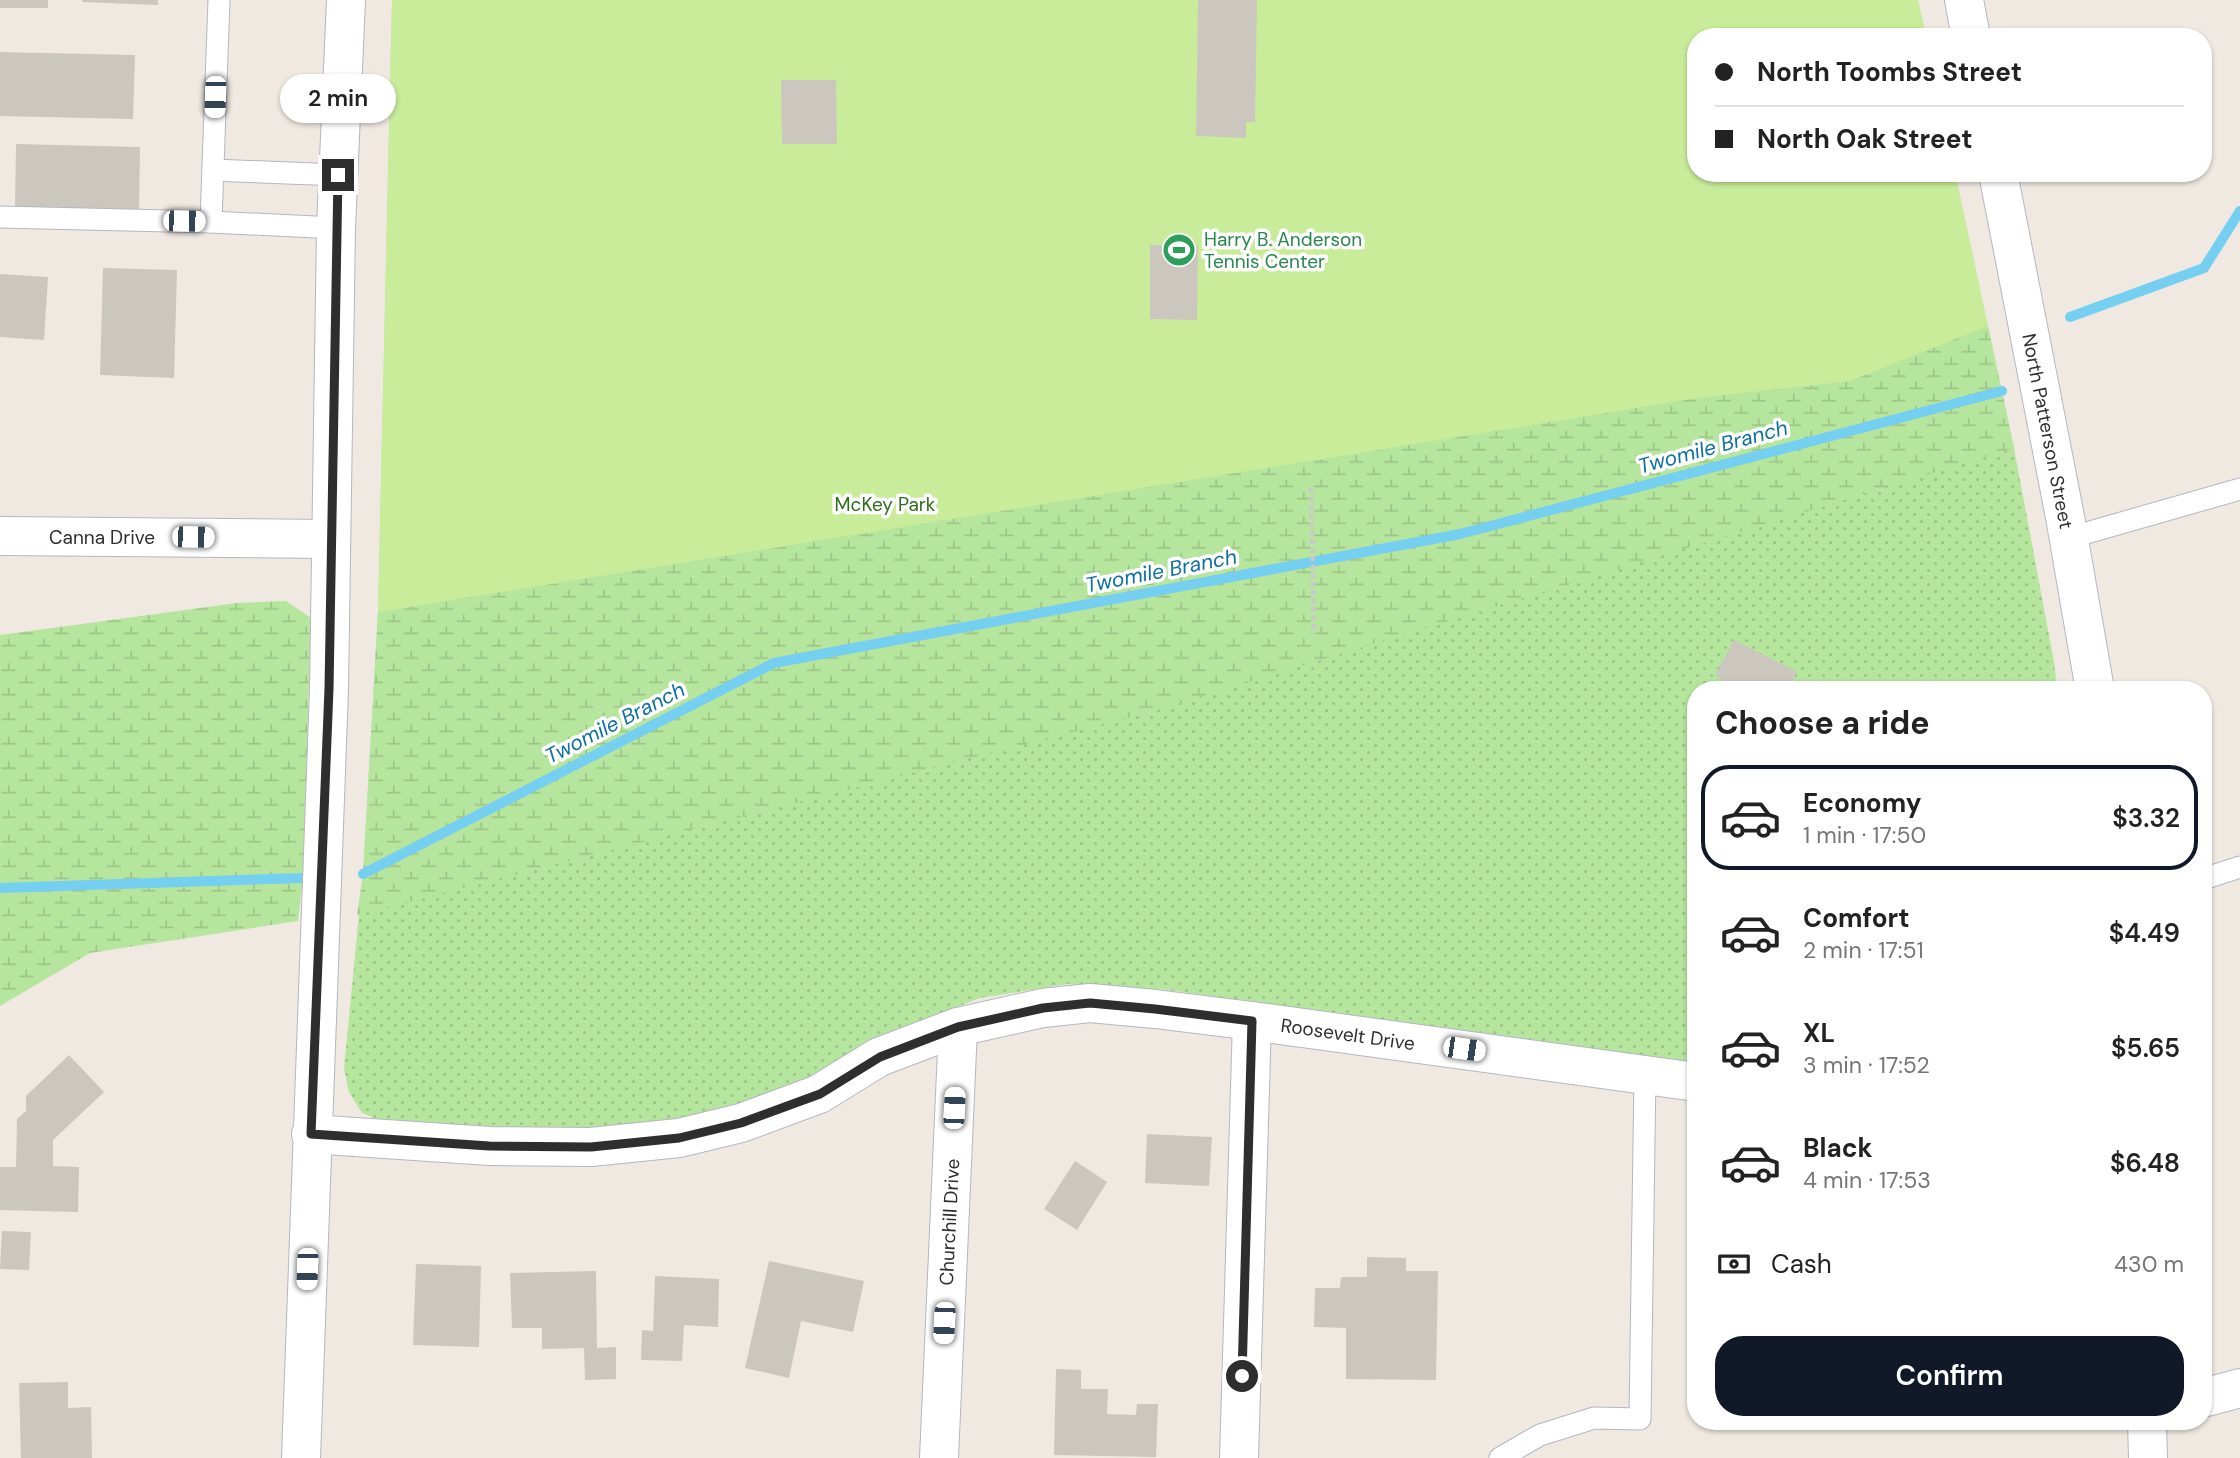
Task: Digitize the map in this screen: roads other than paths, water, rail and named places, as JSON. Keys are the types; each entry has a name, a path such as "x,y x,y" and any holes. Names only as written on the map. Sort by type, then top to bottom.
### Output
{"street":[{"path":"301,1458 329,689 336,228 346,0"},
{"path":"1964,0 1969,28"},
{"name":"North Patterson Street","path":"2000,182 2069,538 2093,681"},
{"name":"Canna Drive","path":"0,536 330,539"},
{"name":"Roosevelt Drive","path":"311,1134 489,1146 591,1147 679,1138 741,1123 820,1094 880,1057 958,1027 1043,1008 1090,1003 1252,1021 1687,1081"},
{"path":"1239,1458 1252,1021"},
{"name":"Churchill Drive","path":"939,1458 958,1027"},
{"path":"2212,1396 2240,1388"},
{"path":"2147,1430 2148,1458"}],"lane":[{"path":"211,222 219,0"},
{"path":"213,170 338,175"},
{"path":"0,217 336,228"},
{"path":"2069,538 2240,489"},
{"path":"2212,875 2240,867"},
{"path":"1500,1458 1540,1435 1594,1418 1640,1419 1645,1074"}],"waterway":[{"path":"2070,317 2204,268 2240,211"},
{"name":"Twomile Branch","path":"363,874 774,663 1460,534 2002,391"},
{"name":"Twomile Branch","path":"0,888 303,878"}],"place":[{"name":"Harry B. Anderson Tennis Center","path":"1179,250"}],"park label":[{"name":"McKey Park","path":"885,504"}]}
